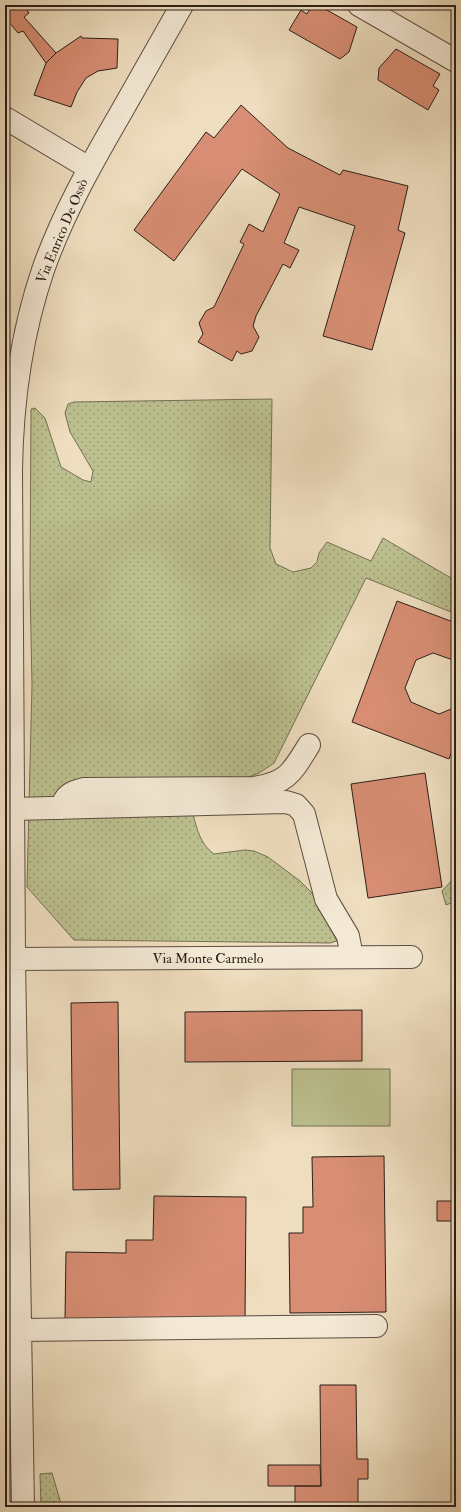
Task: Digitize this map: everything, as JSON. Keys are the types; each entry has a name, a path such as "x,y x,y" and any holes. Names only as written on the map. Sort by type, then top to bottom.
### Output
{"street":[{"name":"Via Enrico De Ossò","path":"23,1507 20,1330 9,959 13,810 11,470 13,410 25,335 43,271 69,207 89,168 182,5"},
{"path":"359,5 456,61"},
{"path":"5,118 89,168"},
{"path":"62,808 66,796 74,791 84,789 254,788 267,786 277,783 288,776 309,745"},
{"path":"13,810 286,802 296,805 304,814 326,898 348,936 352,957"},
{"name":"Via Monte Carmelo","path":"9,959 411,957"},
{"path":"20,1330 376,1326"}],"green space":[{"path":"272,399 270,548 276,564 293,572 311,568 317,562 319,553 327,542 371,561 383,538 456,581 456,614 366,578 274,763 259,773 241,780 193,814 202,841 214,854 245,850 254,851 268,857 300,881 312,893 337,941 330,943 74,940 27,887 32,685 30,586 31,409 35,408 45,418 61,467 83,480 91,482 93,471 70,432 65,413 68,404 74,402"},
{"path":"456,876 456,901 446,905 442,891"},
{"path":"292,1069 390,1069 390,1126 292,1126"},
{"path":"52,1473 62,1507 41,1507 40,1474"}],"building":[{"path":"5,5 24,5 29,13 24,17 56,53 46,63 23,31 18,33 9,22 5,24"},
{"path":"312,5 318,5 357,27 349,52 340,59 289,30 301,10 307,14"},
{"path":"81,36 82,38 118,39 117,68 98,71 86,78 77,92 71,107 34,95 46,63 56,53"},
{"path":"396,49 440,74 433,86 439,90 428,110 378,80 379,68"},
{"path":"241,105 288,148 340,175 343,170 408,186 398,230 405,233 372,350 323,336 355,226 299,207 284,243 299,250 290,268 283,264 256,316 253,326 259,337 252,351 241,354 237,351 232,361 198,342 203,334 199,323 206,311 214,307 244,244 240,242 249,224 263,232 280,194 242,169 174,261 134,230 206,132 214,138"},
{"path":"397,601 456,623 456,661 433,653 416,660 405,688 411,702 439,714 456,707 456,740 449,759 352,722"},
{"path":"456,748 456,773 453,762"},
{"path":"425,773 442,887 368,898 351,784"},
{"path":"118,1002 120,1189 73,1190 71,1003"},
{"path":"362,1010 362,1061 185,1062 185,1012"},
{"path":"455,1051 456,1051 456,1096"},
{"path":"384,1156 386,1312 290,1313 289,1233 303,1233 303,1207 313,1207 312,1157"},
{"path":"154,1196 246,1197 245,1321 65,1319 66,1252 126,1253 126,1240 153,1240"},
{"path":"437,1201 456,1201 456,1221 437,1221"},
{"path":"320,1385 356,1385 357,1459 368,1459 368,1479 358,1479 358,1507 317,1507 317,1505 295,1505 295,1486 321,1486"},
{"path":"268,1465 320,1465 321,1486 268,1486"}]}
